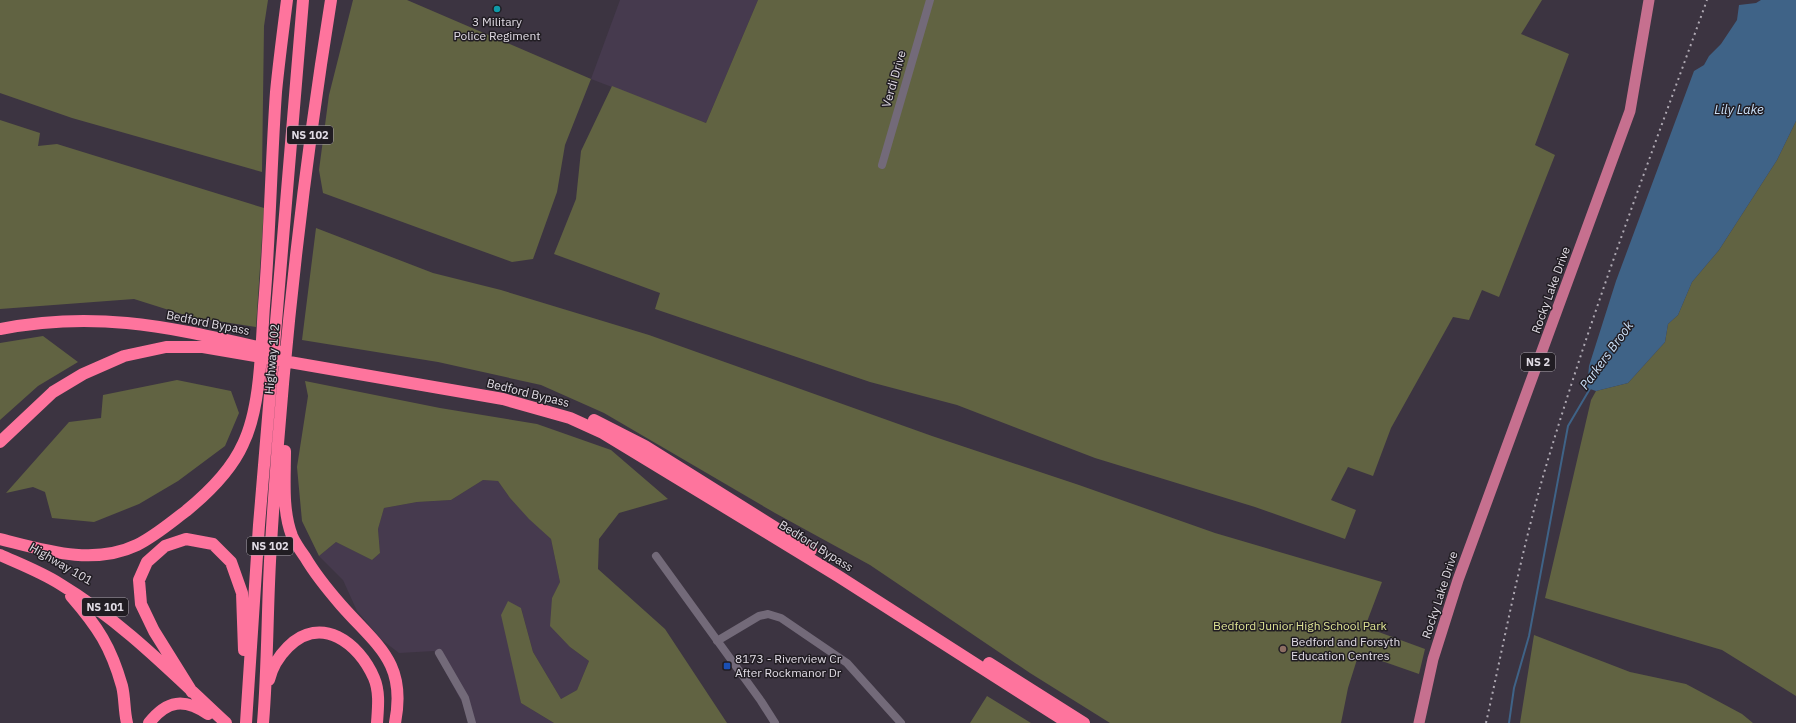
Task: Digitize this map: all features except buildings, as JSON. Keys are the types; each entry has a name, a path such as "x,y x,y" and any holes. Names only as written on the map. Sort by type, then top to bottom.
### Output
{"highway":[{"path":"0,539 61,554 84,556 111,553 136,546 154,535 197,502 220,479 243,445 253,414 261,351 269,248 276,92 287,0"},
{"path":"281,252 278,237 295,0"},
{"name":"Highway 102","path":"247,718 259,525 303,0"},
{"name":"Highway 102","path":"263,723 270,544 285,370 306,165 332,0"},
{"name":"Bedford Bypass","path":"3,328 82,321 127,323 210,336 245,349"},
{"name":"Bedford Bypass","path":"0,442 53,392 83,374 124,356 166,347 245,349 503,399 563,416 603,433 832,572 1068,723"},
{"name":"Bedford Bypass","path":"319,363 502,392 559,407 610,427 645,446 1084,723"},
{"path":"285,370 285,497 286,516 292,537 308,562 342,606 382,649 393,670 398,694 395,723"},
{"path":"192,692 154,631 141,604 139,580 147,562 166,546 186,539 213,544 231,562 242,593 247,718"},
{"name":"Highway 101","path":"0,548 34,563 101,603 166,661 192,692"},
{"name":"Highway 101","path":"0,554 60,583 93,606 139,641 226,723"},
{"path":"60,583 91,619 111,652 122,688 127,723"},
{"path":"263,723 271,672 279,656 296,639 317,632 338,636 349,643 361,654 375,678 379,700 377,723"},
{"path":"149,723 156,714 168,705 181,703 195,705 222,723"}],"main road":[{"name":"Rocky Lake Drive","path":"1419,723 1433,659 1458,580 1630,111 1649,0"}],"street":[{"name":"Verdi Drive","path":"882,165 930,0"},
{"path":"656,556 775,723"},
{"path":"717,641 759,616 768,614 781,618 830,650 846,663 901,723"},
{"path":"439,653 465,698 472,723"}],"shaded area":[{"path":"620,0 758,0 706,123 591,79"},
{"path":"483,480 498,481 510,498 551,539 560,582 552,598 570,647 589,661 577,690 561,699 533,652 521,608 515,672 521,703 554,723 469,723 464,706 434,651 399,653 382,640 357,611 343,580 319,556 336,542 372,560 380,553 378,529 384,508 417,502 451,500"}],"green space":[{"path":"0,0 268,0 264,26 262,172 72,118 0,93"},
{"path":"353,0 407,0 591,79 565,145 557,192 533,259 512,262 323,193 319,170 329,95"},
{"path":"758,0 1542,0 1521,34 1569,54 1535,145 1555,155 1499,297 1482,290 1469,320 1453,317 1391,428 1373,476 1348,467 1331,500 1356,510 1345,539 1255,507 1095,458 957,405 870,382 655,309 660,293 554,254 576,199 581,151 612,86 706,123"},
{"path":"0,120 40,133 38,146 57,144 264,208 256,327 191,317 134,299 0,309"},
{"path":"1796,121 1796,696 1722,650 1545,598 1591,400 1596,391 1628,383 1665,342 1668,324 1678,315 1692,282 1719,250 1777,160"},
{"name":"Bedford Junior High School Park","path":"316,228 433,273 501,290 649,335 932,436 1079,485 1215,533 1382,582 1365,627 1425,649 1419,674 1359,653 1348,688 1341,723 1110,723 1030,673 870,565 775,513 604,413 541,385 438,362 302,340"},
{"path":"43,336 78,362 38,386 0,420 0,343"},
{"path":"177,380 231,391 239,413 225,446 178,481 139,504 94,522 52,518 45,492 33,487 6,493 69,422 101,418 103,395"},
{"path":"305,381 440,408 537,424 611,450 668,499 619,513 599,539 598,569 665,629 727,723 554,723 521,703 501,615 508,601 521,608 533,652 561,699 577,690 589,661 570,647 550,626 552,598 560,582 551,539 529,519 510,498 498,481 483,480 451,500 417,502 384,508 378,529 380,553 372,560 336,542 319,556 302,521 297,467 308,396"},
{"path":"1534,635 1630,672 1686,684 1742,714 1753,723 1520,723"},
{"path":"987,696 1031,723 970,723"}],"water":[{"name":"Lily Lake","path":"1761,0 1796,0 1796,121 1777,160 1719,250 1692,282 1678,315 1668,324 1665,342 1628,383 1596,391 1587,388 1589,366 1616,281 1694,71 1704,65 1709,56 1721,44 1737,20 1739,5 1756,3"}],"waterway":[{"name":"Parkers Brook","path":"1509,723 1514,688 1529,636 1568,426 1591,387"}],"railway":[{"path":"1486,723 1523,553 1550,453 1586,339 1707,0"}],"place":[{"name":"3 Military Police Regiment","path":"497,9"},
{"name":"Bedford and Forsyth Education Centres","path":"1283,649"},
{"name":"8173 - Riverview Cr After Rockmanor Dr","path":"727,666"}]}
